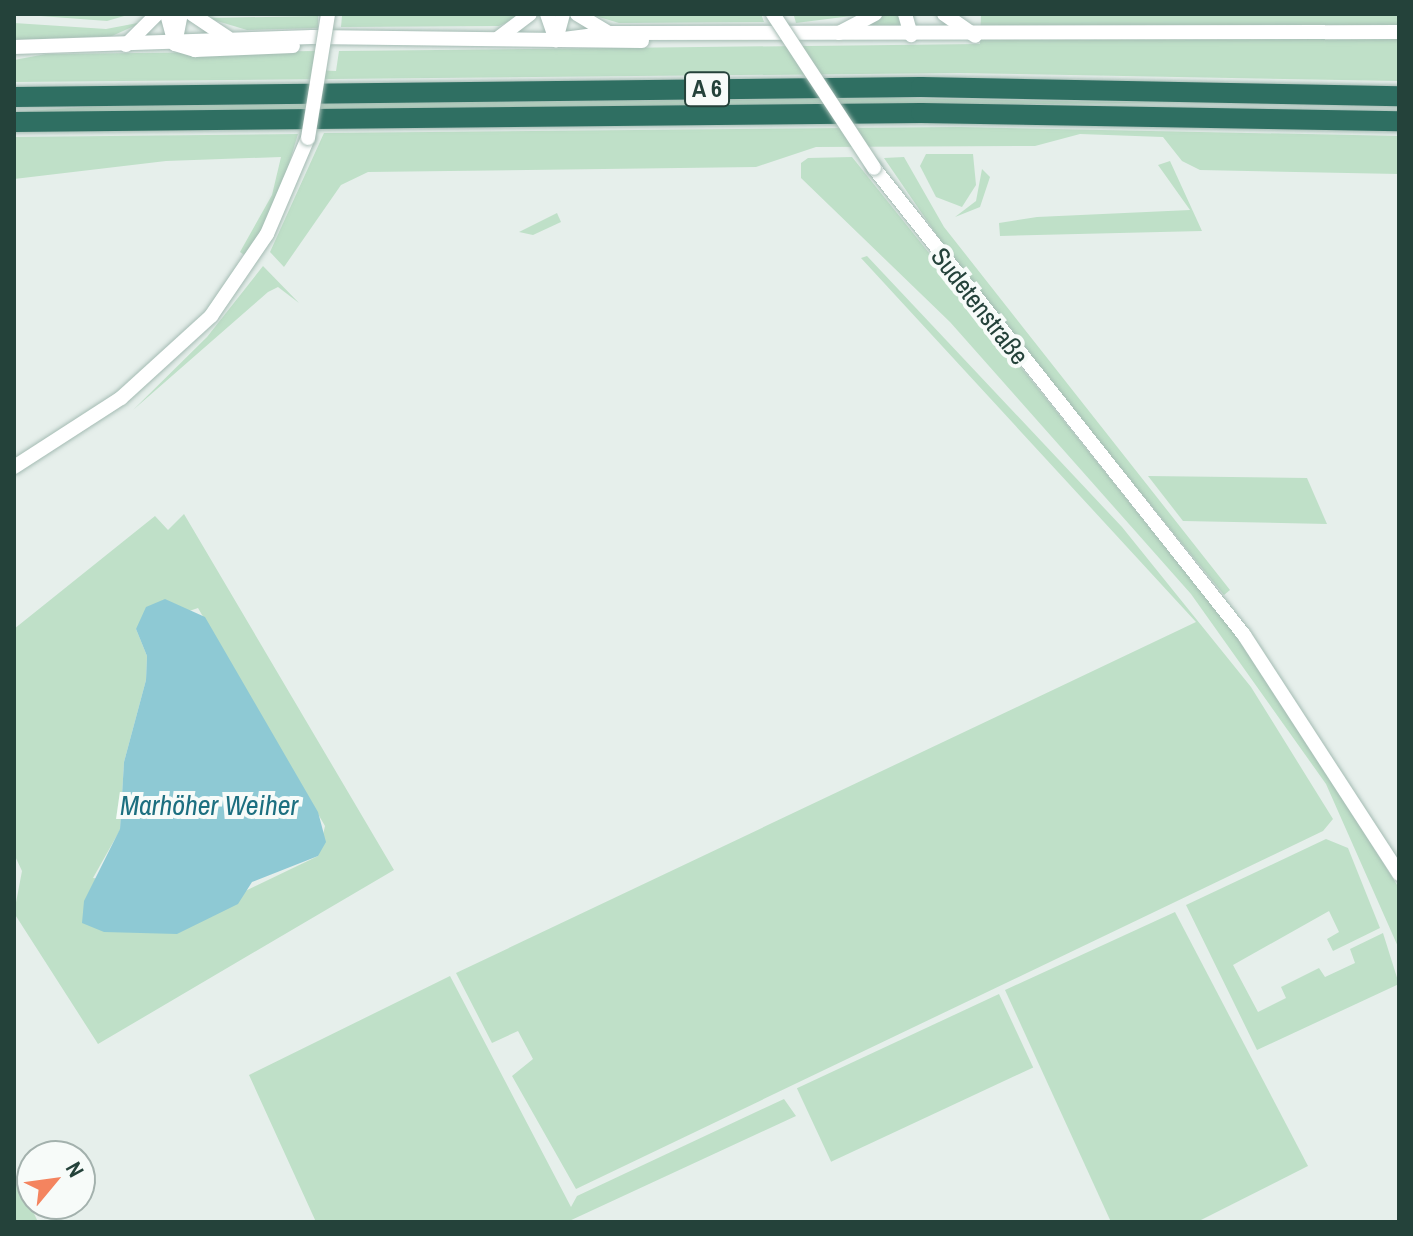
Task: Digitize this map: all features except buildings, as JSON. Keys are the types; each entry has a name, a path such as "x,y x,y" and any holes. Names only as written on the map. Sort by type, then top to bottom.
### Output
{"highway":[{"name":"A 6","path":"14,97 921,87 1399,96"},
{"name":"A 6","path":"14,122 906,113 1399,121"}],"main road":[{"path":"126,45 157,14"},
{"path":"167,14 175,44"},
{"path":"175,44 181,14"},
{"path":"192,14 228,38"},
{"path":"14,467 121,398 192,337 256,254 307,141 328,14"},
{"path":"497,39 530,14"},
{"path":"547,14 556,40"},
{"path":"556,40 563,14"},
{"path":"577,14 609,33"},
{"name":"Sudetenstraße","path":"773,14 874,168 1205,585 1318,739 1399,874"},
{"path":"835,35 875,14"},
{"path":"905,14 911,35"},
{"path":"911,35 916,14"},
{"path":"944,14 975,36"},
{"path":"556,40 609,33 666,36 975,36 1399,32"},
{"path":"14,47 175,44 228,38 497,39 626,44 666,36"},
{"path":"175,44 195,50 333,40"}],"green space":[{"path":"14,14 131,14 107,21"},
{"path":"513,14 519,17 499,26 341,27 342,16"},
{"path":"589,14 761,14 764,22 619,23"},
{"path":"818,14 867,14 796,23 794,16"},
{"path":"883,14 901,14 901,27 868,28"},
{"path":"981,14 1399,14 1399,81 959,73 14,82 14,60 46,54 316,51 313,70 336,71 339,51 980,44"},
{"path":"318,16 318,28 247,30 207,18"},
{"path":"143,22 112,36 14,40 14,23 106,29"},
{"path":"892,98 1179,103 14,112 100,106"},
{"path":"959,127 1399,136 1399,174 1200,170 1182,161 1163,137 1080,134 1035,146 816,147 756,167 368,172 341,185 284,267 270,252 324,133"},
{"path":"298,134 278,200 247,257 240,252 272,195 281,157 166,161 14,179 14,137"},
{"path":"926,154 973,154 976,185 962,207 936,197 920,166"},
{"path":"852,157 1251,654 1399,888 1399,949 1326,784 1191,594 950,322 801,178 801,163 808,158"},
{"path":"904,157 944,227 1230,590 1224,595 969,282 884,158"},
{"path":"1170,161 1202,231 1000,236 999,223 1037,217 1190,210 1158,165"},
{"path":"982,169 990,177 980,207 955,217 976,201"},
{"path":"557,213 561,222 533,235 519,232"},
{"path":"867,256 1122,527 1251,687 1333,819 1323,831 576,1189 512,1076 533,1059 518,1031 492,1043 456,973 1196,622 861,258"},
{"path":"263,266 299,303 278,287 268,292 133,410 207,337"},
{"path":"1148,476 1307,478 1327,524 1183,521"},
{"path":"184,514 394,870 98,1044 14,913 22,871 14,854 14,629 155,516 168,530","holes":["198,608 325,826 318,856 241,893 93,878 120,830 124,762 146,680 147,656 136,629"]},
{"path":"1326,839 1348,848 1380,928 1333,951 1327,939 1339,932 1329,911 1233,965 1258,1012 1286,998 1281,987 1319,968 1325,977 1355,963 1350,949 1383,933 1399,984 1257,1050 1186,905"},
{"path":"1175,912 1308,1166 1197,1222 1111,1222 1005,990"},
{"path":"450,976 571,1207 577,1196 784,1099 796,1116 567,1222 316,1222 249,1075"},
{"path":"999,994 1033,1067 831,1162 797,1088"},
{"path":"14,1171 16,1220 38,1222 14,1222"}],"water":[{"name":"Marhöher Weiher","path":"165,599 205,617 318,812 326,842 318,856 252,882 238,904 177,934 104,932 82,923 84,901 120,829 124,762 146,680 147,656 136,629 146,607"}]}
